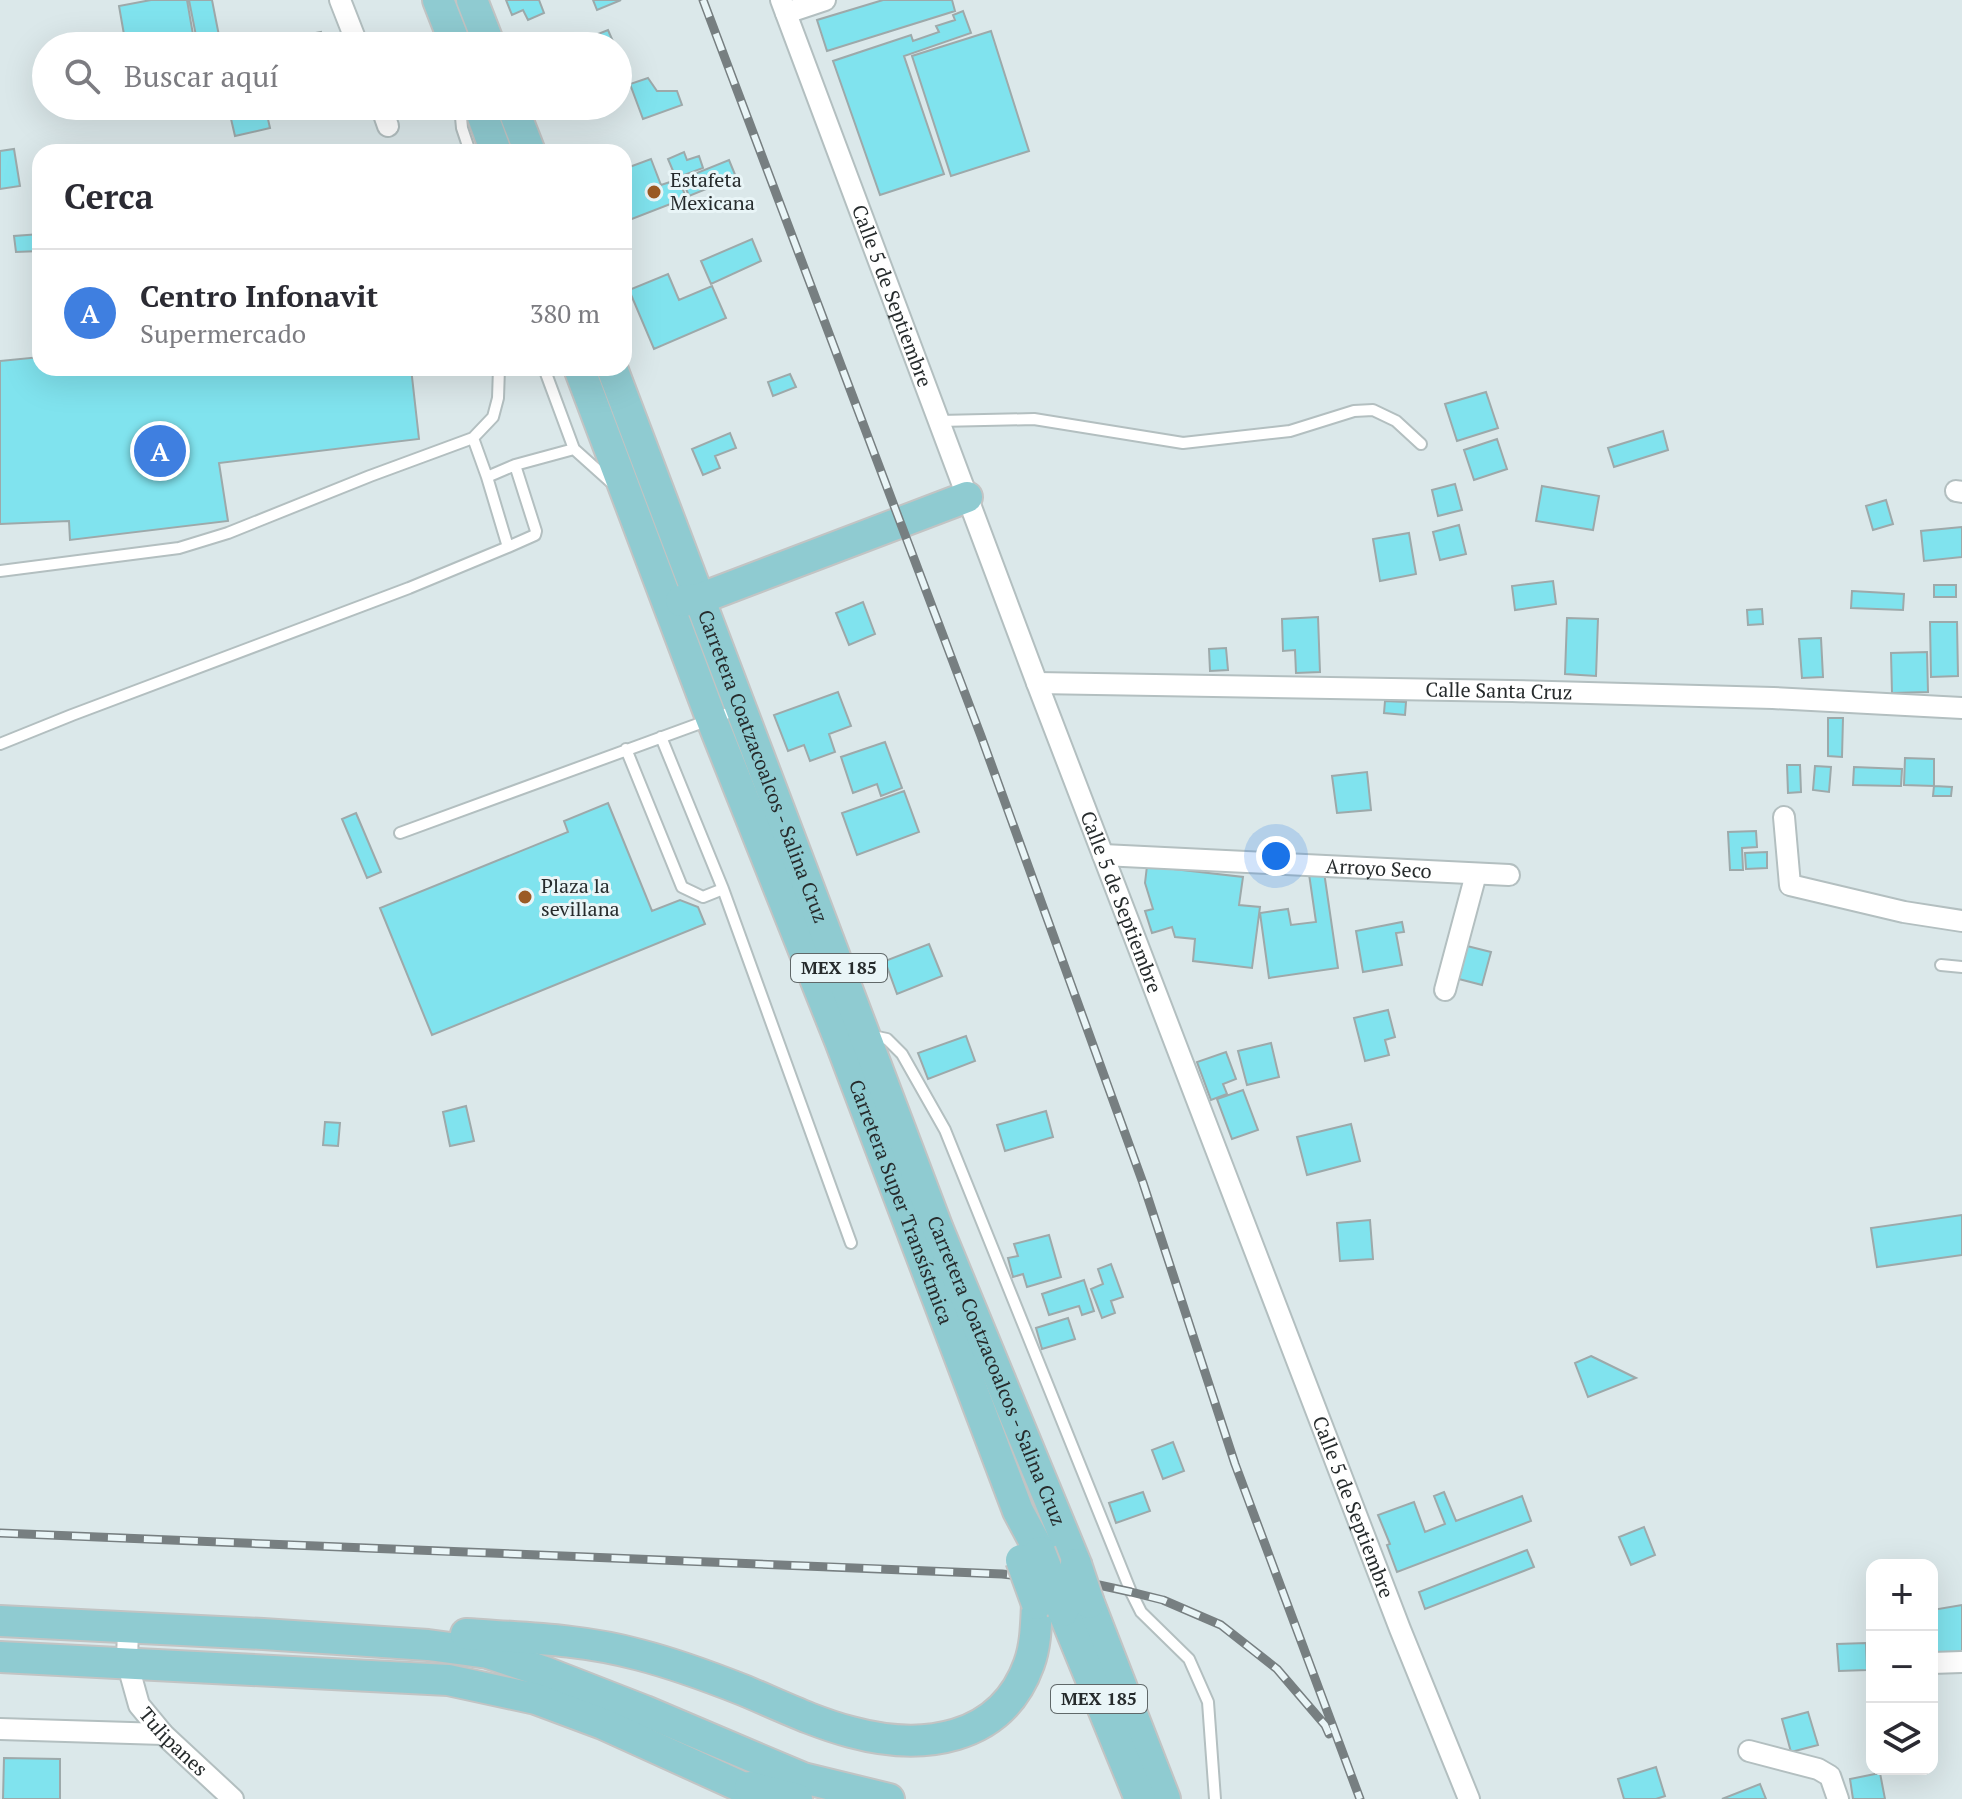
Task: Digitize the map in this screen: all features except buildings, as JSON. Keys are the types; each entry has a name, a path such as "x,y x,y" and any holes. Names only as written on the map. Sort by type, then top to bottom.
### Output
{"main road":[{"path":"438,0 450,32"},
{"path":"472,0 485,32"},
{"path":"484,120 493,144"},
{"path":"517,120 527,144"},
{"name":"Carretera Super Transístmica","path":"582,376 711,718 852,1038 1018,1511 1031,1556 1063,1606 1149,1790"},
{"name":"Carretera Coatzacoalcos - Salina Cruz","path":"615,376 741,709 852,1038 938,1229 1076,1564"},
{"path":"667,601 699,599 967,497"},
{"name":"Carretera Super Transístmica","path":"1063,1606 1076,1564"},
{"path":"263,1634 451,1633 593,1644 684,1668 809,1719 852,1733 891,1740 923,1741 954,1737 999,1712 1018,1688 1029,1663 1035,1636 1063,1606"},
{"path":"0,1621 263,1634 428,1645 488,1653 645,1711 803,1778 889,1799"},
{"path":"0,1657 448,1680 536,1699 603,1724 768,1799"},
{"path":"740,1785 797,1799"}],"street":[{"path":"340,0 353,32"},
{"path":"784,6 825,0"},
{"name":"Calle 5 de Septiembre","path":"784,6 1037,683 1400,1629 1469,1799"},
{"path":"386,120 388,126"},
{"name":"Calle Santa Cruz","path":"1037,683 1773,698 1962,708"},
{"path":"1784,817 1790,885 1904,912 1962,921"},
{"name":"Arroyo Seco","path":"1103,855 1509,875"},
{"path":"1445,990 1476,874"},
{"name":"Tulipanes","path":"128,1627 127,1662 139,1705 163,1734 233,1799"},
{"path":"1938,1663 1962,1662"},
{"path":"0,1729 163,1734"},
{"path":"1749,1751 1818,1769 1830,1776 1838,1799"}],"lane":[{"path":"461,120 467,144"},
{"path":"0,571 179,548 228,533 473,438 493,417 499,376"},
{"path":"547,376 574,449 629,499"},
{"path":"939,421 1034,419 1183,443 1290,431 1354,411 1373,410 1396,421 1421,444"},
{"path":"473,438 508,547"},
{"path":"487,477 515,465 574,449"},
{"path":"0,744 409,588 535,535 515,465"},
{"path":"400,833 741,709"},
{"path":"661,737 723,889 851,1243"},
{"path":"626,749 682,887 703,897 723,889"},
{"path":"1941,965 1962,967"},
{"path":"852,1038 887,1039 902,1054 945,1130 1131,1592 1141,1612 1189,1659 1208,1702 1215,1799"}],"railway":[{"path":"703,0 981,736 1143,1183 1235,1464 1360,1799"},
{"path":"0,1533 1002,1574 1099,1585 1163,1600 1221,1625 1277,1669 1325,1725 1329,1734"}],"place":[{"name":"Estafeta Mexicana","path":"654,192"},
{"name":"Centro Infonavit","path":"160,451"},
{"name":"Plaza la sevillana","path":"525,897"}]}
